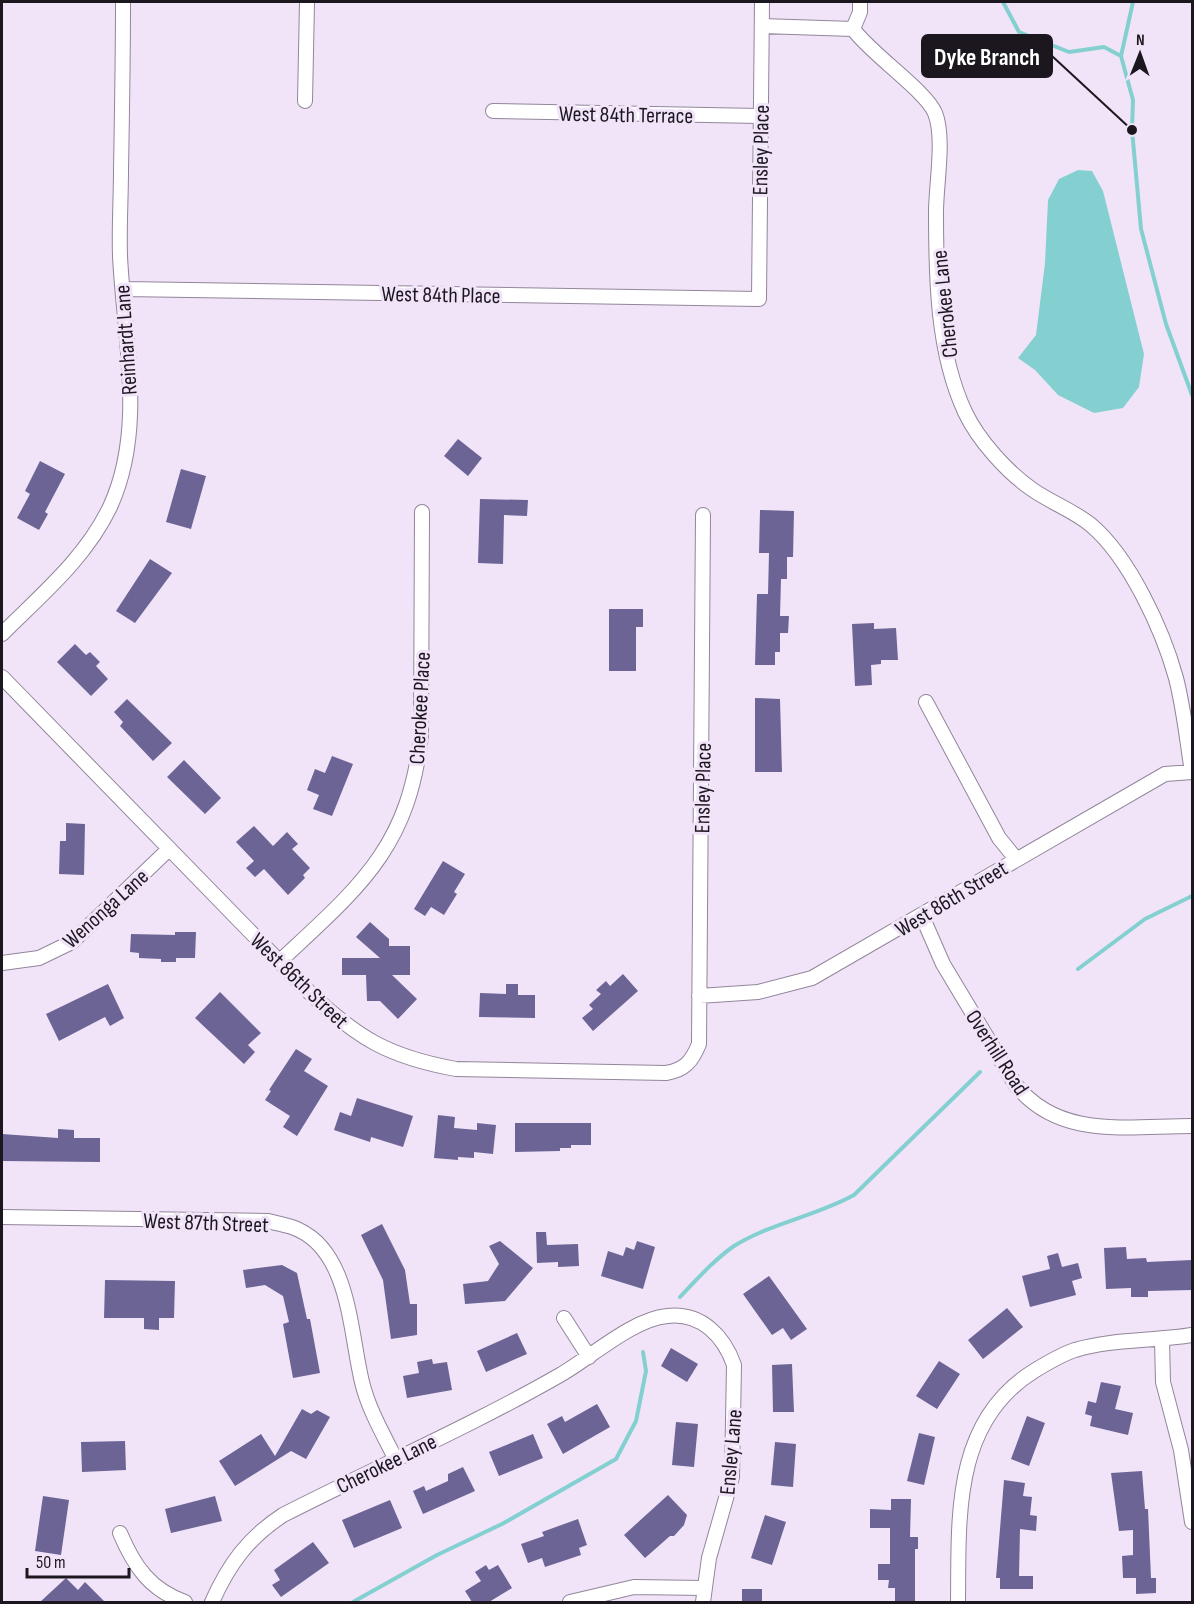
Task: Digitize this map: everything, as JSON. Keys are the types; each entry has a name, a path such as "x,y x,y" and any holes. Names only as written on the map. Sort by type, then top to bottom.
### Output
{"street":[{"name":"Reinhardt Lane","path":"2,634 74,563 93,537 110,507 121,477 127,448 130,415 129,357 120,254 123,2"},
{"path":"305,101 307,2"},
{"name":"Ensley Place","path":"759,298 762,2"},
{"path":"762,26 853,29 860,12 860,2"},
{"name":"Cherokee Lane","path":"853,29 866,46 923,97 935,113 938,137 936,222 941,324 958,396 966,415 992,450 1016,475 1033,490 1091,525 1110,545 1129,572 1157,627 1176,678 1192,772"},
{"name":"West 84th Terrace","path":"493,111 760,116"},
{"name":"West 84th Place","path":"123,289 759,298"},
{"name":"Cherokee Place","path":"279,962 360,883 381,857 407,807 418,768 421,735 422,512"},
{"name":"Ensley Place","path":"692,1060 699,1044 703,515"},
{"name":"West 86th Street","path":"2,677 279,962 338,1020 358,1035 392,1052 423,1063 485,1071 666,1073 678,1071 692,1060"},
{"path":"926,702 999,838 1016,860"},
{"name":"West 86th Street","path":"699,996 758,992 812,978 1165,774 1192,772"},
{"name":"Wenonga Lane","path":"2,963 39,958 72,942 169,849"},
{"name":"Overhill Road","path":"922,916 943,964 1014,1084 1041,1110 1058,1119 1080,1125 1192,1126"},
{"name":"West 87th Street","path":"2,1217 268,1221 298,1229 315,1240 327,1252 338,1272 362,1384 395,1458"},
{"name":"Cherokee Lane","path":"212,1602 228,1568 243,1548 261,1529 283,1515 559,1375 655,1318 669,1315 692,1319"},
{"path":"564,1318 589,1357"},
{"name":"Ensley Lane","path":"692,1319 705,1324 723,1342 734,1365 735,1380 732,1477 709,1558 703,1595"},
{"path":"958,1602 960,1503 967,1465 974,1441 988,1416 1013,1387 1051,1360 1073,1351 1102,1345 1192,1335"},
{"path":"1162,1340 1163,1382 1181,1450 1192,1522"},
{"path":"120,1533 138,1570 165,1594 185,1602"},
{"path":"570,1602 634,1587 703,1595"}],"shaded area":[{"path":"1078,170 1092,171 1103,191 1144,354 1139,387 1123,408 1094,413 1058,395 1035,370 1018,358 1036,335 1045,263 1048,200 1059,179"}],"building":[{"path":"458,439 482,458 468,476 444,456"},
{"path":"40,461 65,474 45,512 48,514 39,530 17,518 30,494 25,491"},
{"path":"181,469 206,476 191,529 166,522"},
{"path":"480,499 528,500 527,516 504,515 503,564 478,563"},
{"path":"760,510 794,511 793,557 787,557 787,579 781,579 780,616 789,616 788,633 780,633 780,652 775,652 775,665 755,665 757,594 768,594 769,553 759,553"},
{"path":"150,559 172,573 135,623 116,611"},
{"path":"609,609 643,609 643,627 636,627 636,671 609,671"},
{"path":"874,623 874,629 896,628 898,660 881,660 881,664 871,665 872,685 855,686 852,624"},
{"path":"75,644 86,655 90,652 100,662 96,666 108,679 91,696 57,662"},
{"path":"755,698 780,699 782,772 755,772"},
{"path":"127,699 172,743 153,761 120,726 123,722 114,712"},
{"path":"332,756 353,764 332,816 313,809 319,795 307,790 315,769 325,773"},
{"path":"184,760 221,798 205,814 167,777"},
{"path":"66,823 85,824 84,875 59,874 60,841 66,841"},
{"path":"254,826 273,846 287,832 298,844 292,849 310,868 303,875 305,878 288,895 264,869 255,877 246,868 254,861 236,842"},
{"path":"443,861 465,874 454,892 457,894 444,915 431,907 425,916 414,909"},
{"path":"370,922 389,939 389,946 410,946 410,975 392,975 417,999 398,1019 380,1001 367,1001 366,975 342,975 342,958 380,958 356,937"},
{"path":"175,932 196,932 195,958 176,958 176,962 161,962 161,959 139,958 139,953 130,952 131,934 175,935"},
{"path":"623,974 638,991 593,1031 582,1018 593,1009 589,1005 601,994 596,990 606,981 610,986"},
{"path":"108,984 124,1018 110,1026 105,1017 59,1041 46,1014"},
{"path":"506,984 518,984 518,995 535,995 535,1018 479,1017 480,993 506,994"},
{"path":"220,992 261,1033 248,1045 255,1052 244,1064 195,1018"},
{"path":"296,1049 312,1059 304,1071 328,1086 297,1136 283,1127 290,1116 265,1100"},
{"path":"357,1098 413,1116 403,1147 371,1137 370,1142 334,1130 340,1112 351,1116"},
{"path":"438,1115 455,1117 454,1128 477,1130 477,1123 496,1125 493,1154 474,1152 474,1158 458,1157 458,1160 434,1158"},
{"path":"515,1123 591,1123 591,1145 571,1145 571,1148 560,1148 560,1151 515,1152"},
{"path":"58,1129 74,1130 74,1138 100,1138 100,1162 2,1161 2,1134 58,1138"},
{"path":"382,1224 405,1270 410,1304 417,1304 417,1335 391,1339 383,1280 361,1235"},
{"path":"536,1232 546,1232 547,1245 578,1244 579,1266 558,1267 558,1262 537,1263"},
{"path":"500,1241 533,1268 505,1301 465,1304 463,1284 488,1281 499,1264 489,1246"},
{"path":"637,1241 655,1247 643,1289 601,1276 608,1251 623,1256 626,1247 634,1250"},
{"path":"1126,1247 1127,1259 1146,1258 1147,1262 1192,1260 1192,1290 1148,1291 1148,1297 1131,1297 1131,1288 1106,1289 1104,1248"},
{"path":"1058,1253 1062,1267 1078,1263 1082,1278 1072,1281 1076,1295 1030,1307 1022,1276 1050,1269 1047,1256"},
{"path":"282,1265 297,1273 307,1319 310,1319 320,1373 293,1378 283,1324 289,1322 283,1296 265,1285 246,1288 243,1270"},
{"path":"769,1276 807,1329 791,1340 783,1328 772,1335 743,1294"},
{"path":"105,1280 175,1281 174,1318 159,1318 159,1330 144,1329 144,1318 104,1318"},
{"path":"1007,1308 1023,1327 983,1359 968,1340"},
{"path":"517,1333 527,1354 486,1372 477,1351"},
{"path":"671,1348 698,1364 687,1382 661,1366"},
{"path":"432,1359 433,1364 447,1362 452,1390 407,1398 403,1376 419,1373 417,1362"},
{"path":"939,1361 960,1374 937,1409 916,1396"},
{"path":"792,1364 794,1412 773,1412 772,1365"},
{"path":"1101,1382 1121,1386 1115,1409 1133,1413 1128,1435 1090,1426 1092,1416 1085,1414 1088,1401 1096,1403"},
{"path":"597,1404 610,1427 563,1454 547,1424 562,1416 565,1422"},
{"path":"302,1409 311,1414 317,1410 330,1417 306,1459 291,1451 235,1486 219,1461 261,1434 275,1456"},
{"path":"1027,1416 1045,1423 1029,1466 1011,1459"},
{"path":"676,1422 698,1424 694,1467 672,1465"},
{"path":"919,1433 935,1437 924,1485 907,1481"},
{"path":"533,1434 543,1458 499,1476 489,1452"},
{"path":"125,1441 126,1470 82,1472 81,1442"},
{"path":"775,1442 796,1444 793,1487 771,1485"},
{"path":"463,1467 475,1491 423,1514 413,1491 424,1486 426,1491 448,1481 448,1474"},
{"path":"1142,1471 1145,1509 1148,1509 1151,1578 1156,1578 1156,1593 1136,1594 1136,1578 1123,1578 1122,1556 1133,1555 1133,1530 1119,1531 1111,1473"},
{"path":"1004,1480 1025,1483 1023,1496 1032,1497 1030,1515 1037,1516 1036,1531 1020,1529 1019,1576 1033,1576 1033,1589 1000,1589 1000,1578 996,1578"},
{"path":"668,1495 687,1515 684,1525 674,1536 670,1536 645,1558 624,1535"},
{"path":"43,1496 69,1500 61,1555 35,1551"},
{"path":"215,1496 222,1521 171,1533 165,1509"},
{"path":"891,1499 911,1499 910,1537 918,1537 918,1549 915,1549 915,1602 895,1602 895,1588 888,1588 889,1580 878,1580 878,1564 890,1564 890,1528 870,1528 870,1509 891,1510"},
{"path":"390,1500 402,1528 354,1548 342,1520"},
{"path":"765,1515 786,1522 772,1565 751,1558"},
{"path":"578,1519 587,1545 579,1548 581,1555 545,1567 542,1558 528,1563 521,1544 544,1536 542,1532"},
{"path":"313,1542 329,1563 281,1597 272,1585 280,1580 274,1570"},
{"path":"486,1565 489,1570 498,1565 512,1588 489,1602 472,1602 465,1591 481,1581 475,1572"},
{"path":"66,1578 78,1590 85,1582 105,1602 40,1602"},
{"path":"742,1589 762,1589 762,1602 742,1602"}],"waterway":[{"path":"1003,2 1019,32 1069,52 1104,47 1121,56 1133,100 1132,130 1141,229 1166,324 1192,395"},
{"path":"1121,56 1133,2"},
{"path":"1078,969 1145,919 1192,896"},
{"path":"680,1297 734,1246 763,1231 824,1209 854,1195 980,1072"},
{"path":"353,1602 437,1555 502,1524 616,1459 636,1421 646,1371 643,1352"}],"place":[{"name":"Dyke Branch","path":"1132,130"}]}
